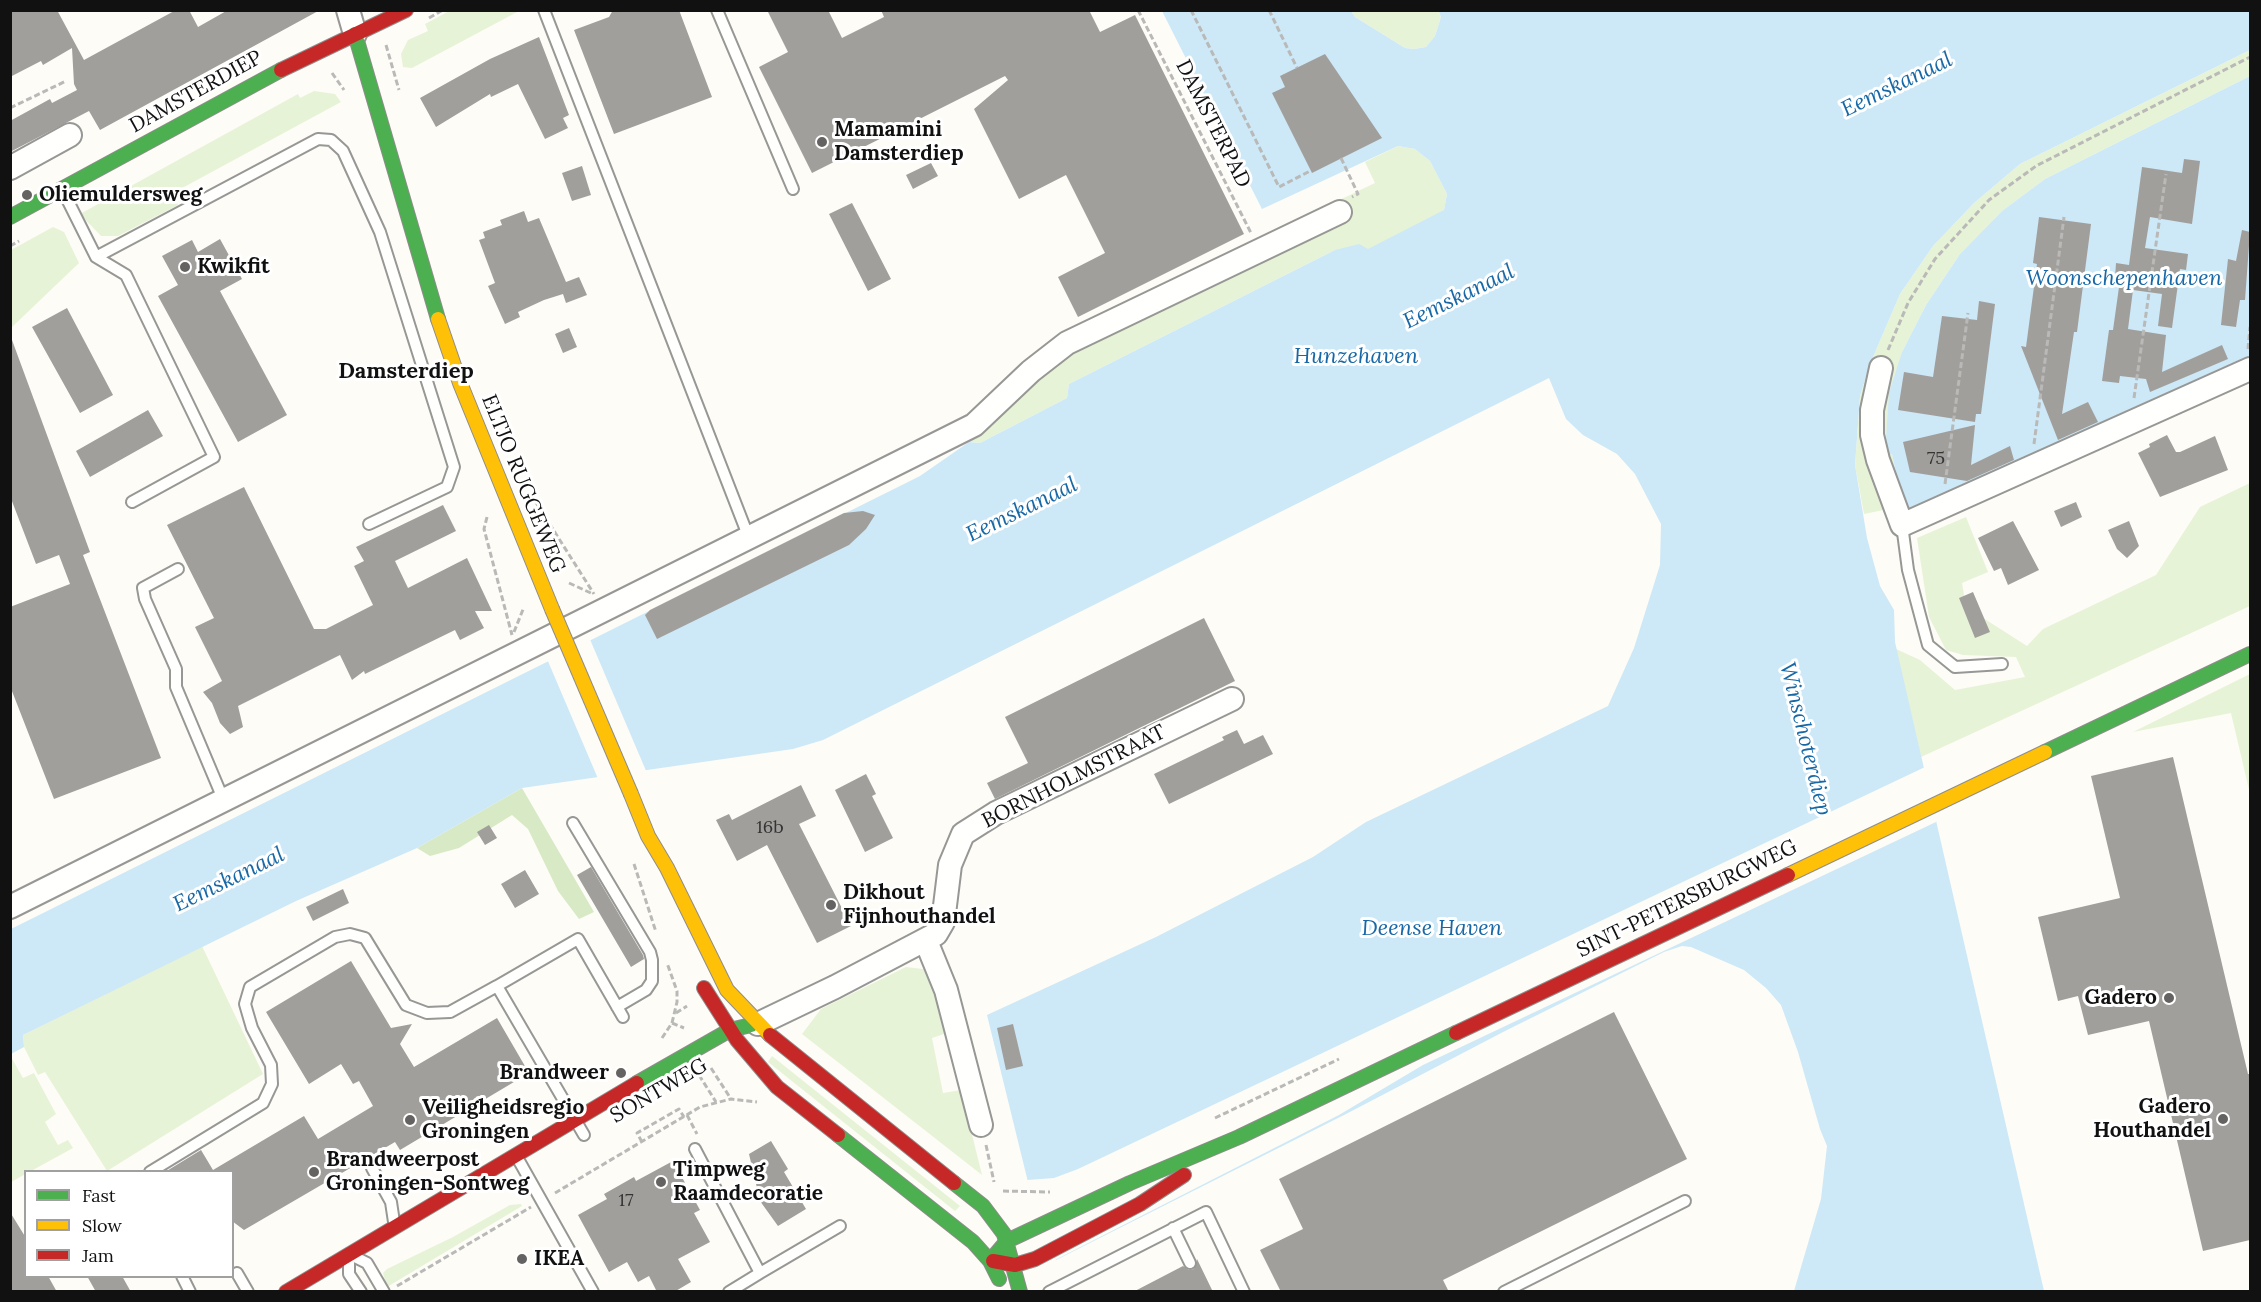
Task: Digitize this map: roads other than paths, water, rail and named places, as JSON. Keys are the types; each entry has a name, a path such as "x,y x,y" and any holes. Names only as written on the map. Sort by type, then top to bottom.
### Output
{"street":[{"path":"348,10 355,34"},
{"name":"DAMSTERDIEP","path":"10,217 280,70 406,10"},
{"name":"ELTJO RUGGEWEG","path":"355,34 435,310 453,362 489,459 632,794 648,836 656,871 674,913"},
{"path":"10,168 70,135"},
{"path":"10,907 225,801 599,603 749,538 974,425 1031,371 1067,343 1340,212"},
{"path":"1881,368 1872,410 1872,435 1878,460 1902,525 2248,365"},
{"name":"SINT-PETERSBURGWEG","path":"990,1261 1007,1241 1130,1183 1239,1137 2250,654"},
{"name":"BORNHOLMSTRAAT","path":"926,941 936,934 943,922 950,865 963,834 996,813 1232,699"},
{"name":"ELTJO RUGGEWEG","path":"648,836 667,868 721,981 758,1024"},
{"path":"926,941 946,990 981,1125"},
{"name":"SONTWEG","path":"286,1292 394,1228 419,1218 516,1156 730,1030 758,1024 926,941"},
{"path":"699,976 730,1030 777,1087 973,1242 990,1261 1002,1292"},
{"path":"758,1024 983,1206 998,1223 1007,1241 1015,1265 1020,1292"},
{"name":"SONTWEG","path":"724,1054 740,1044 758,1024"},
{"name":"SONTWEG","path":"580,1138 600,1126"},
{"name":"SINT-PETERSBURGWEG","path":"1015,1265 1046,1253 1140,1204 1239,1137"},
{"path":"519,1174 538,1163"},
{"path":"344,1277 383,1254"},
{"path":"990,1261 1015,1265"}],"lane":[{"path":"544,10 749,538"},
{"path":"717,10 793,189"},
{"path":"96,257 318,139 331,140 343,152 380,232 454,467 447,487 369,524"},
{"path":"62,189 96,257 126,275 214,457 132,502"},
{"path":"1902,525 1908,570 1929,645 1955,667 2002,664"},
{"path":"178,568 143,588 145,599 176,669 176,687 225,801"},
{"path":"573,823 650,952 652,960 652,981 646,990 617,1006"},
{"path":"153,1170 263,1103 272,1084 271,1065 252,1028 245,1004 250,987 335,937 350,934 365,938 406,1005 427,1013 450,1012 578,939 623,1017"},
{"path":"497,986 576,1121 580,1138"},
{"path":"695,1149 760,1274"},
{"path":"516,1156 519,1174 541,1201 593,1292"},
{"path":"372,1168 391,1202 394,1228"},
{"path":"1504,1292 1685,1201"},
{"path":"391,1202 419,1218"},
{"path":"1049,1292 1206,1212 1244,1292"},
{"path":"729,1292 840,1226"},
{"path":"1173,1228 1190,1263"},
{"path":"361,1292 344,1277 349,1254 367,1263 389,1290"},
{"path":"237,1273 248,1292"},
{"path":"183,1278 190,1292"}],"water":[{"path":"1438,10 2250,11 2250,50 2020,164 1974,203 1933,246 1900,294 1870,364 1860,396 1855,465 1867,538 1880,586 1894,610 1895,642 2044,1291 1794,1291 1821,1199 1827,1146 1798,1052 1781,1005 1766,988 1744,970 1691,947 1682,946 1664,952 1505,1031 1056,1260 1028,1182 987,1015 1156,937 1313,857 1366,822 1608,706 1634,648 1660,565 1661,524 1635,474 1617,454 1583,435 1566,419 1549,378 823,740 793,749 522,788 417,848 296,901 23,1035 24,1047 11,1054 11,929 920,476 969,442 980,443 1067,398 1069,384 1335,250 1359,244 1368,249 1444,210 1447,194 1430,161 1415,149 1398,146 1262,209 1162,11 1351,11 1355,17 1405,48 1414,49 1426,47 1435,36 1441,17"},
{"name":"Woonschepenhaven","path":"2250,76 2250,358 1912,513 1903,506 1892,454 1885,455 1889,393 1902,352 1926,305 1960,254 2002,211 2045,179"}],"place":[{"name":"Mamamini Damsterdiep","path":"822,142"},
{"name":"Oliemuldersweg","path":"27,195"},
{"name":"Kwikfit","path":"185,267"},
{"name":"Dikhout Fijnhouthandel","path":"831,905"},
{"name":"Gadero","path":"2169,998"},
{"name":"Brandweer","path":"621,1073"},
{"name":"Gadero Houthandel","path":"2223,1119"},
{"name":"Veiligheidsregio Groningen","path":"410,1120"},
{"name":"Brandweerpost Groningen-Sontweg","path":"314,1172"},
{"name":"Timpweg Raamdecoratie","path":"661,1182"},
{"name":"IKEA","path":"522,1259"}],"district":[{"name":"Damsterdiep","path":"406,372"}],"water label":[{"name":"Eemskanaal","path":"1897,85"},
{"name":"Eemskanaal","path":"1459,297"},
{"name":"Hunzehaven","path":"1356,357"},
{"name":"Eemskanaal","path":"1022,510"},
{"name":"Winschoterdiep","path":"1805,739"},
{"name":"Eemskanaal","path":"229,880"},
{"name":"Deense Haven","path":"1432,929"}]}
